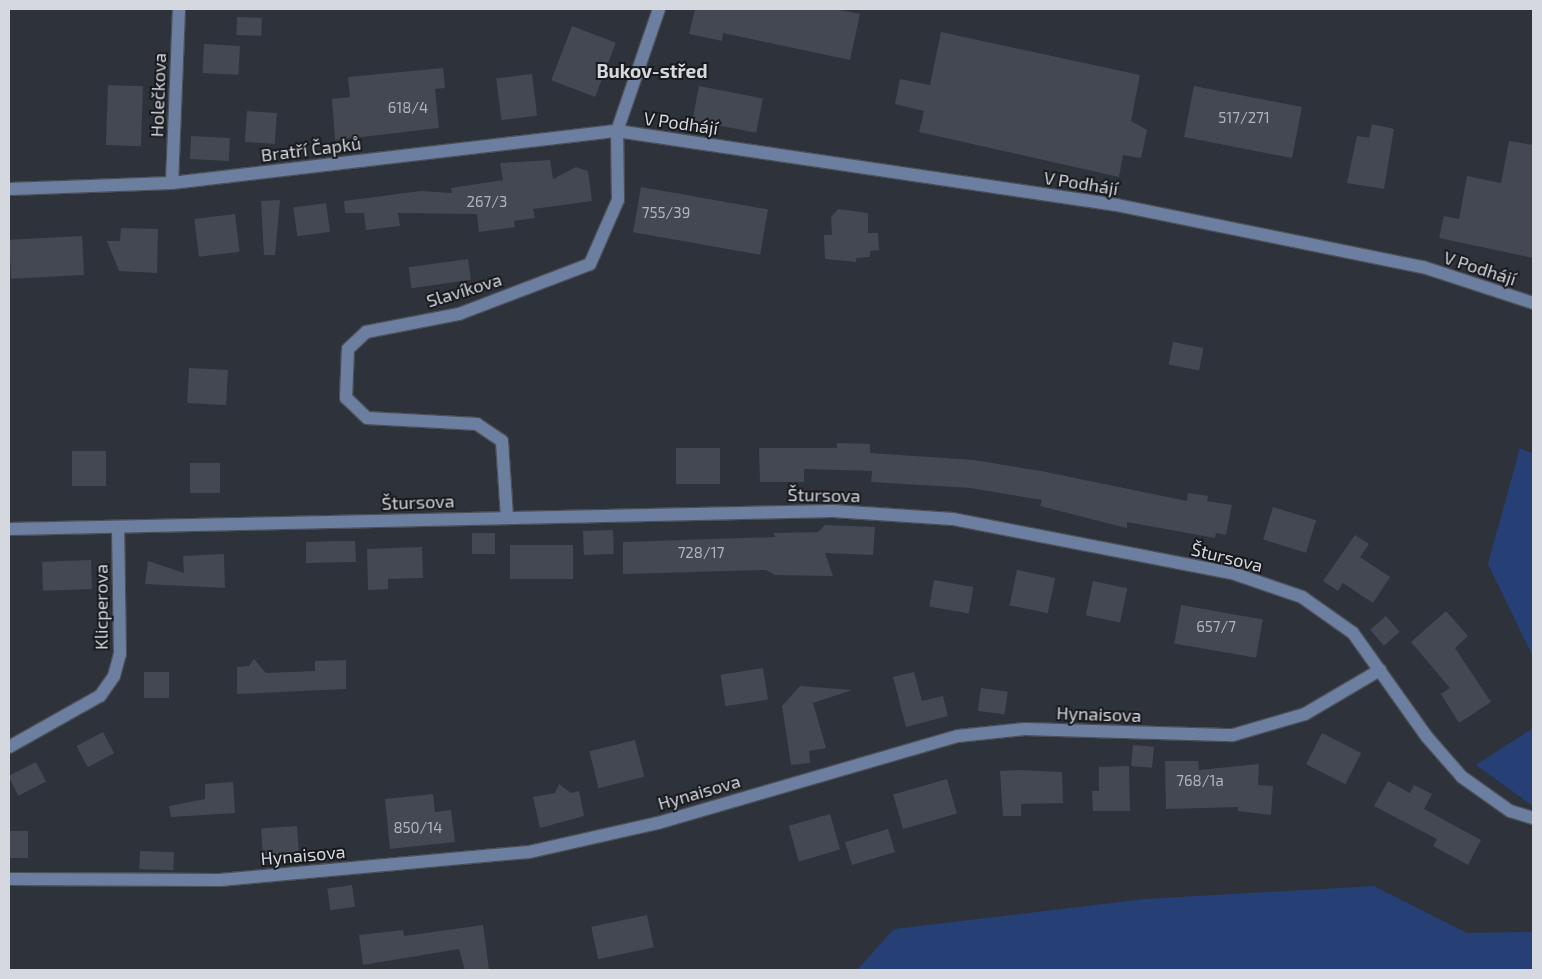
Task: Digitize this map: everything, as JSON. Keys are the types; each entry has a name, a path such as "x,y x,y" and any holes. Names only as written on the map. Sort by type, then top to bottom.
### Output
{"street":[{"name":"Holečkova","path":"172,183 179,9"},
{"name":"Slavíkova","path":"507,517 502,441 477,424 367,418 346,398 348,349 366,332 459,314 590,264 618,200 617,131 659,9"},
{"name":"Bratří Čapků","path":"9,189 172,183 617,131"},
{"name":"V Podhájí","path":"617,131 1117,205 1423,267 1533,303"},
{"name":"Štursova","path":"9,529 833,511 953,519 1235,574 1302,597 1353,633 1426,737 1462,777 1510,811 1533,818"},
{"name":"Klicperova","path":"9,747 100,696 114,676 120,654 118,528"},
{"name":"Hynaisova","path":"9,879 220,880 529,852 658,823 958,736 1025,729 1233,735 1305,714 1380,670"}],"shaded area":[{"path":"1520,448 1533,454 1533,657 1488,564"},
{"path":"1533,728 1533,806 1476,765"},
{"path":"1374,886 1467,933 1533,932 1533,970 857,970 894,929 1145,899"}],"building":[{"path":"695,9 835,9 860,14 850,60 723,33 722,41 689,34"},
{"path":"237,17 262,18 261,36 236,35"},
{"path":"572,26 616,43 595,97 551,80"},
{"path":"941,32 1140,75 1131,121 1147,130 1141,158 1123,155 1119,177 919,132 924,111 895,104 900,79 930,85"},
{"path":"204,44 240,46 238,75 202,73"},
{"path":"443,68 445,88 435,89 439,128 335,140 332,99 350,97 348,77"},
{"path":"532,74 537,116 501,120 496,78"},
{"path":"108,85 143,86 141,146 106,145"},
{"path":"699,86 763,98 756,133 692,120"},
{"path":"1194,86 1302,107 1292,158 1184,137"},
{"path":"247,111 277,113 275,144 245,142"},
{"path":"1372,124 1394,129 1384,189 1347,183 1357,136 1369,138"},
{"path":"191,136 230,138 229,161 190,159"},
{"path":"1509,141 1533,145 1533,258 1439,238 1444,216 1459,219 1467,176 1501,183"},
{"path":"550,160 553,179 576,167 588,171 592,201 533,209 535,218 514,221 515,227 479,232 477,214 398,213 400,226 366,230 364,213 345,213 344,201 421,191 452,193 451,188 503,180 500,163"},
{"path":"641,187 768,209 760,255 633,232"},
{"path":"280,200 275,255 264,255 261,201"},
{"path":"326,203 330,232 297,236 293,208"},
{"path":"838,209 868,213 868,233 878,233 879,250 870,251 870,257 856,258 856,262 825,259 824,235 832,235 831,217"},
{"path":"235,214 240,252 199,257 194,219"},
{"path":"121,228 158,229 157,273 119,271 107,241 120,241"},
{"path":"82,236 84,275 11,279 9,240"},
{"path":"468,259 471,280 412,288 409,267"},
{"path":"1173,342 1203,348 1199,370 1169,365"},
{"path":"189,368 228,370 226,405 187,403"},
{"path":"837,443 870,444 870,453 974,460 1041,471 1187,501 1188,493 1208,496 1207,501 1232,505 1226,535 1216,533 1215,538 1127,522 1127,528 1040,506 1042,500 970,488 871,482 872,471 804,469 804,482 760,482 759,448 837,448"},
{"path":"676,448 720,448 720,484 676,484"},
{"path":"72,451 106,451 106,486 72,486"},
{"path":"190,463 220,463 220,493 190,493"},
{"path":"1273,507 1316,520 1306,553 1263,540"},
{"path":"825,525 875,527 873,555 825,553 833,576 775,575 766,570 623,574 623,542 775,537 774,533 818,532"},
{"path":"613,530 614,554 584,555 583,531"},
{"path":"472,533 495,533 495,554 472,554"},
{"path":"1355,535 1369,544 1360,557 1390,577 1373,603 1343,583 1338,591 1323,581"},
{"path":"355,541 356,562 306,563 306,542"},
{"path":"510,545 573,545 573,579 510,579"},
{"path":"422,547 423,578 388,579 388,589 368,590 367,549"},
{"path":"224,554 225,588 145,584 148,561 184,573 183,556"},
{"path":"91,560 92,589 43,591 42,562"},
{"path":"1017,570 1055,578 1048,613 1010,605"},
{"path":"934,580 973,587 969,614 929,607"},
{"path":"1093,581 1127,588 1120,623 1086,615"},
{"path":"1181,605 1263,619 1256,658 1174,643"},
{"path":"1446,611 1468,636 1455,648 1491,702 1459,723 1441,694 1450,688 1411,642"},
{"path":"1386,616 1400,632 1384,646 1370,630"},
{"path":"254,659 266,673 315,671 315,661 346,660 346,689 237,694 237,667 249,666"},
{"path":"763,668 768,700 726,706 721,675"},
{"path":"144,672 169,672 169,698 144,698"},
{"path":"914,672 922,701 943,696 948,716 906,727 893,677"},
{"path":"800,686 852,690 813,703 826,748 809,751 810,763 791,765 782,706"},
{"path":"981,688 1008,692 1005,715 978,711"},
{"path":"103,732 114,753 88,767 77,746"},
{"path":"1322,733 1361,753 1345,784 1306,764"},
{"path":"635,740 644,777 599,788 589,751"},
{"path":"1133,745 1154,747 1152,768 1131,766"},
{"path":"1165,761 1198,761 1199,770 1259,764 1258,785 1273,786 1271,815 1238,811 1238,807 1166,809"},
{"path":"36,762 46,782 18,796 9,776"},
{"path":"1129,766 1130,811 1093,811 1092,791 1099,791 1099,767"},
{"path":"1000,771 1062,772 1063,803 1021,804 1021,816 1003,816"},
{"path":"947,779 957,814 903,829 893,794"},
{"path":"1388,781 1410,793 1414,785 1432,794 1424,809 1481,840 1468,865 1433,846 1437,839 1374,806"},
{"path":"233,782 235,813 171,817 169,806 205,799 205,784"},
{"path":"559,784 571,793 579,791 584,816 540,828 533,797 555,793"},
{"path":"433,794 435,812 451,810 455,842 390,849 385,799"},
{"path":"830,814 840,850 799,861 789,826"},
{"path":"297,826 299,853 263,855 261,829"},
{"path":"888,829 895,852 852,865 845,842"},
{"path":"9,831 28,831 28,858 9,858"},
{"path":"140,851 174,852 173,870 139,869"},
{"path":"352,885 355,907 330,910 327,888"},
{"path":"647,915 654,947 598,959 591,927"},
{"path":"483,925 489,970 465,970 459,949 363,965 359,935 403,930 404,936"}],"district":[{"name":"Bukov-střed","path":"652,71"}]}
